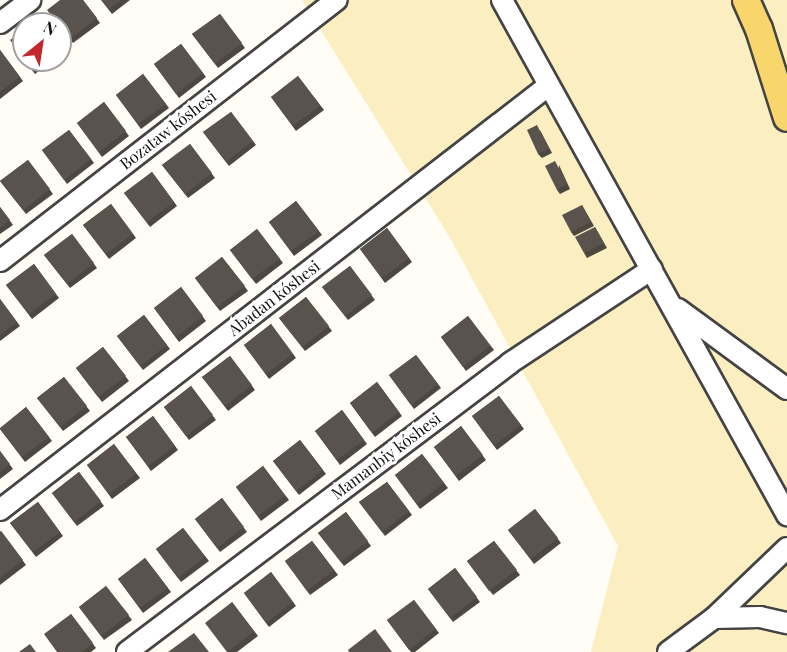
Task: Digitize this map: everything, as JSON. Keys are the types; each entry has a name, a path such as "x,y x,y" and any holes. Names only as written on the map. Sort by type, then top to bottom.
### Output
{"main road":[{"path":"746,0 759,29 787,118"}],"street":[{"path":"0,23 30,0"},
{"name":"Bozataw kóshesi","path":"0,261 337,0"},
{"path":"502,0 787,515"},
{"name":"Abadan kóshesi","path":"0,510 548,86"},
{"name":"Mamanbiy kóshesi","path":"127,652 510,363 652,269"},
{"path":"671,303 787,389"},
{"path":"668,652 714,618 787,548"},
{"path":"714,618 760,617 787,623"}],"sand":[{"path":"302,0 787,0 787,652 591,652 618,546 449,236"}],"building":[{"path":"60,0 83,0 97,18 72,37 72,12 49,12 47,10"},
{"path":"102,0 121,0 109,9"},
{"path":"220,14 242,43 215,64 192,34"},
{"path":"181,44 203,73 176,94 154,64"},
{"path":"0,50 12,66 12,72 16,72 20,77 0,92"},
{"path":"143,74 166,104 138,124 116,95"},
{"path":"298,76 320,106 293,126 271,97"},
{"path":"104,102 126,131 99,152 77,123"},
{"path":"231,112 253,141 226,162 203,132"},
{"path":"537,125 549,149 538,154 527,130"},
{"path":"69,130 91,159 64,180 42,150"},
{"path":"190,144 212,173 185,194 162,165"},
{"path":"28,160 50,189 23,210 0,181"},
{"path":"555,161 567,184 557,190 545,166"},
{"path":"152,172 174,202 147,222 124,193"},
{"path":"296,201 319,231 291,251 269,222"},
{"path":"111,204 133,234 106,254 83,225"},
{"path":"582,205 591,222 571,232 562,215"},
{"path":"0,207 10,220 0,228"},
{"path":"595,227 604,243 584,253 575,237"},
{"path":"387,228 409,258 382,278 360,249"},
{"path":"257,229 280,259 252,279 230,250"},
{"path":"72,234 94,263 67,284 44,255"},
{"path":"222,257 245,286 217,307 195,278"},
{"path":"34,264 56,294 29,314 6,285"},
{"path":"350,266 372,295 345,316 322,287"},
{"path":"181,287 203,316 176,337 154,308"},
{"path":"306,297 329,326 302,347 279,318"},
{"path":"0,299 17,322 0,335"},
{"path":"144,315 167,345 140,366 117,336"},
{"path":"468,316 490,346 463,367 441,337"},
{"path":"271,324 293,354 266,374 244,345"},
{"path":"103,347 126,376 98,397 76,368"},
{"path":"416,355 438,384 411,405 389,375"},
{"path":"230,356 252,385 225,406 202,377"},
{"path":"64,377 87,406 60,427 37,398"},
{"path":"377,382 399,412 372,433 350,403"},
{"path":"191,386 213,415 186,436 164,407"},
{"path":"499,396 521,425 494,446 472,416"},
{"path":"26,407 49,437 22,457 0,428"},
{"path":"342,410 364,440 337,460 315,431"},
{"path":"153,416 175,446 148,466 126,437"},
{"path":"461,426 483,455 456,476 434,447"},
{"path":"300,440 323,470 296,491 273,461"},
{"path":"114,444 136,474 109,494 87,465"},
{"path":"0,451 10,464 0,472"},
{"path":"422,454 444,483 417,504 395,475"},
{"path":"263,466 285,496 258,516 236,487"},
{"path":"79,472 101,501 74,522 52,493"},
{"path":"387,482 409,511 382,532 359,502"},
{"path":"222,498 244,527 217,548 195,519"},
{"path":"38,502 60,532 33,552 10,523"},
{"path":"535,509 558,538 531,559 508,530"},
{"path":"346,512 368,541 341,562 318,533"},
{"path":"183,528 205,557 178,578 156,549"},
{"path":"0,532 23,560 0,578"},
{"path":"312,541 334,570 307,591 285,561"},
{"path":"494,541 517,570 489,591 467,561"},
{"path":"145,558 168,588 140,608 118,579"},
{"path":"455,568 477,597 450,618 428,589"},
{"path":"271,572 293,602 266,623 244,593"},
{"path":"106,586 129,615 101,636 79,607"},
{"path":"414,600 436,629 409,650 387,620"},
{"path":"232,602 254,632 227,652 205,623"},
{"path":"71,614 93,643 82,652 57,652 44,634"},
{"path":"375,629 392,652 349,652 348,650"},
{"path":"194,633 209,652 168,652"},
{"path":"30,644 36,652 19,652"}]}
